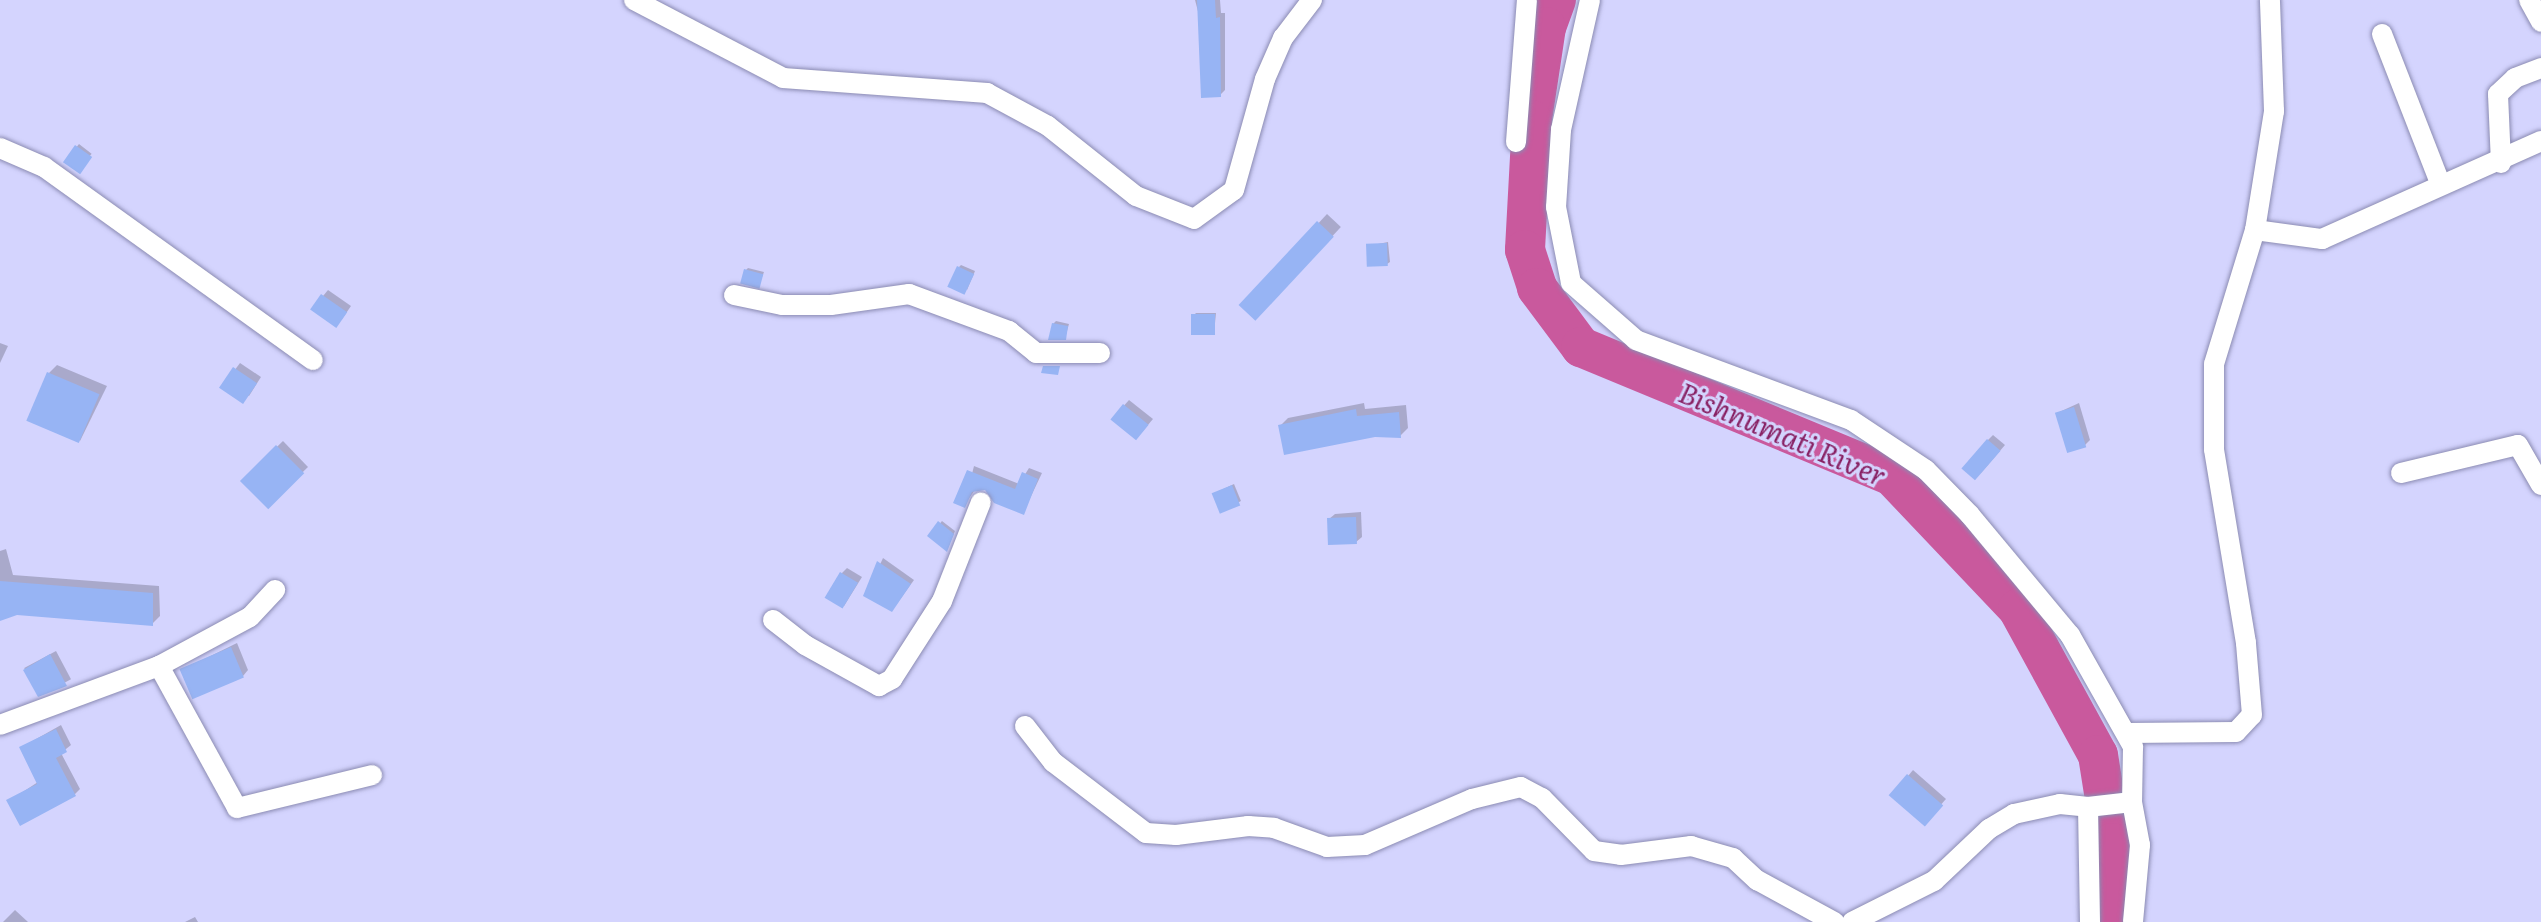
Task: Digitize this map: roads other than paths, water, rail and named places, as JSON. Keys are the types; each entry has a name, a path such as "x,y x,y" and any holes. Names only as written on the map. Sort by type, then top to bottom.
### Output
{"street":[{"path":"634,0 783,78 987,93 1048,126 1136,196 1194,219 1234,190 1265,79 1283,38 1312,0"},
{"path":"1516,142 1527,0"},
{"path":"1590,0 1561,130 1556,207 1571,283 1636,340 1851,420 1926,470 1970,515 2070,635 2133,747 2124,802 2140,845 2133,922"},
{"path":"2127,733 2236,732 2252,715 2246,643 2214,449 2214,364 2255,230 2274,111 2270,0"},
{"path":"2529,0 2541,22"},
{"path":"2382,34 2440,183"},
{"path":"2501,163 2498,94 2515,78 2541,68"},
{"path":"2255,230 2322,239 2440,183 2501,163 2541,141"},
{"path":"0,148 44,167 313,360"},
{"path":"734,295 782,305 831,305 909,294 1009,331 1036,353 1100,353"},
{"path":"2401,473 2518,445 2541,485"},
{"path":"773,620 805,645 879,686 892,679 942,601 981,502"},
{"path":"0,725 159,666 250,617 275,590"},
{"path":"159,666 237,808 372,775"},
{"path":"1025,726 1053,762 1146,833 1176,835 1248,826 1274,828 1327,847 1365,845 1472,799 1521,787 1542,798 1594,851 1621,855 1691,846 1733,858 1757,880 1834,922"},
{"path":"1852,922 1934,881 1989,829 2014,814 2060,804 2088,807 2124,802"},
{"path":"2088,807 2090,922"}],"waterway":[{"name":"Bishnumati River","path":"1556,0 1546,27 1532,120 1525,250 1537,288 1581,347 1892,476 2018,609 2098,755 2112,843 2103,922"}]}
